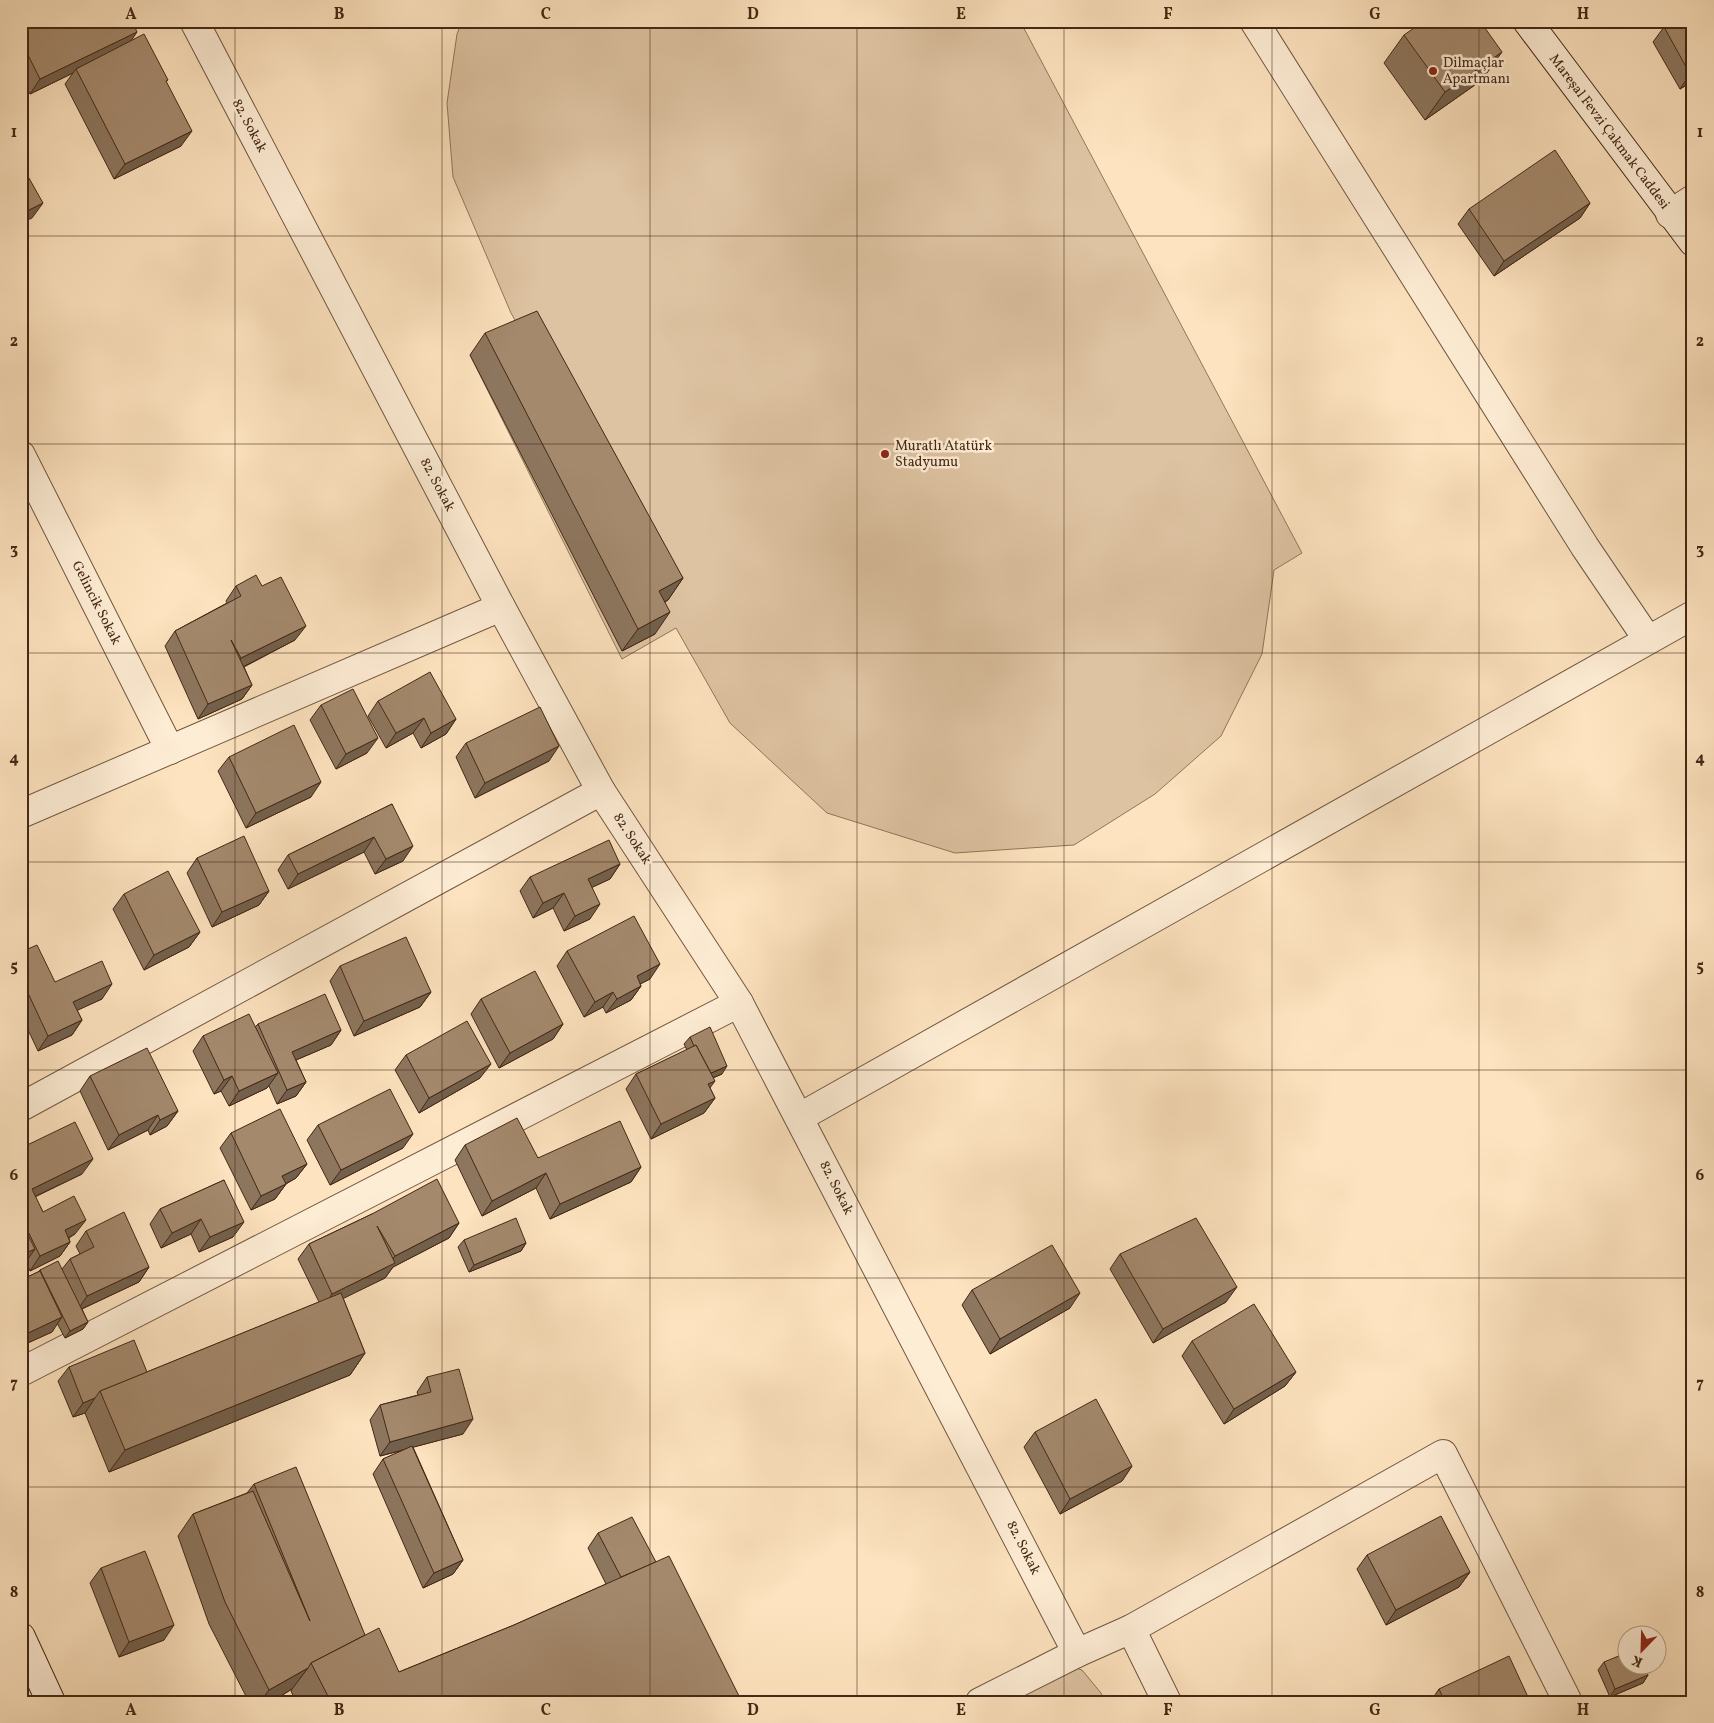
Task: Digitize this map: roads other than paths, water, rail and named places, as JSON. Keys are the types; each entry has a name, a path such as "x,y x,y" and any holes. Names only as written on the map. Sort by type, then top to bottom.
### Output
{"street":[{"name":"82. Sokak","path":"194,21 501,607 601,791 739,1003 1077,1652"},
{"path":"1254,21 1585,547 1648,640"},
{"name":"Mareşal Fevzi Çakmak Caddesi","path":"1527,21 1670,214 1693,242"},
{"path":"1670,214 1693,199"},
{"name":"Gelincik Sokak","path":"21,455 170,750"},
{"path":"21,814 501,607"},
{"path":"800,1117 1693,615"},
{"path":"21,1107 601,791"},
{"path":"21,1372 739,1003"},
{"path":"980,1702 1077,1652 1131,1629 1443,1454 1568,1702"},
{"path":"1131,1629 1167,1702"},
{"path":"21,1637 51,1702"}],"place":[{"name":"Dilmaçlar Apartmanı","path":"1433,71"},
{"name":"Muratlı Atatürk Stadyumu","path":"885,454"}]}
